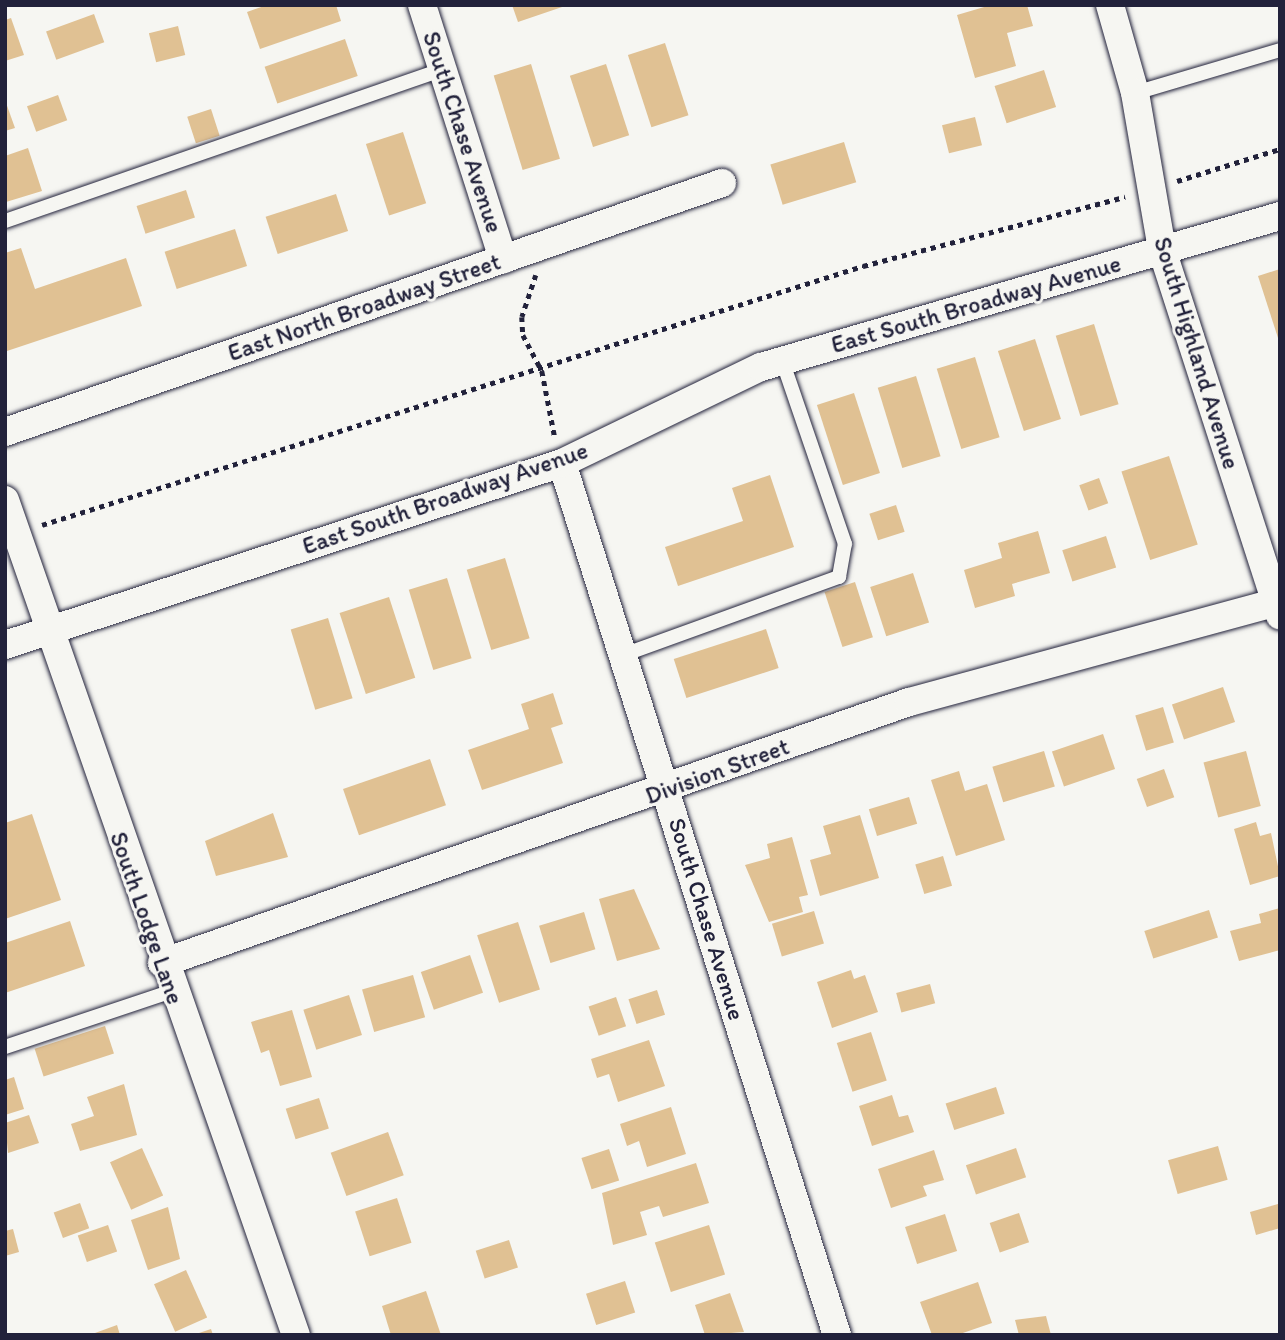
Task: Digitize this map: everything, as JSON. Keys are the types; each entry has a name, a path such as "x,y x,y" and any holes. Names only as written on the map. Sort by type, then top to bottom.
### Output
{"street":[{"name":"South Chase Avenue","path":"422,5 503,259"},
{"name":"South Highland Avenue","path":"1110,5 1135,93 1161,250 1278,606"},
{"name":"East North Broadway Street","path":"5,432 722,183"},
{"name":"East South Broadway Avenue","path":"5,645 562,463 782,360 1280,216"},
{"name":"South Chase Avenue","path":"562,463 837,1335"},
{"name":"South Lodge Lane","path":"5,500 162,963 296,1335"},
{"name":"Division Street","path":"162,963 909,702 1278,606"}],"lane":[{"path":"1135,93 1280,50"},
{"path":"5,221 443,69"},
{"path":"624,655 839,577 845,544 782,360"},
{"path":"5,1047 172,991"}],"path":[{"path":"1172,183 1280,149"},
{"path":"31,528 542,371 863,266 1130,195"},
{"path":"531,249 538,281 522,317 523,335 542,371 562,463"}],"building":[{"path":"267,5 336,5 341,21 260,49 247,12"},
{"path":"512,5 565,5 565,6 518,22"},
{"path":"991,5 1027,5 1033,26 1007,33 1016,66 975,78 957,15"},
{"path":"94,14 104,42 56,60 46,31"},
{"path":"11,18 24,55 5,61 5,20"},
{"path":"178,26 185,55 156,62 149,33"},
{"path":"345,39 358,76 277,104 265,67"},
{"path":"665,43 688,115 651,127 628,55"},
{"path":"531,64 560,159 523,170 494,75"},
{"path":"606,64 629,135 593,147 570,76"},
{"path":"1044,70 1056,107 1007,123 995,86"},
{"path":"58,95 67,120 36,132 27,106"},
{"path":"5,100 15,128 5,131"},
{"path":"211,109 220,136 196,143 187,117"},
{"path":"975,117 982,145 949,153 942,125"},
{"path":"403,132 426,203 389,215 366,144"},
{"path":"844,142 856,182 783,205 770,165"},
{"path":"28,148 42,191 6,202 5,156"},
{"path":"186,190 195,218 146,234 137,206"},
{"path":"336,194 348,231 278,254 266,217"},
{"path":"235,229 247,266 177,289 165,252"},
{"path":"21,248 35,289 126,258 142,306 7,351 5,253"},
{"path":"1280,269 1280,341 1279,341 1258,276"},
{"path":"1094,324 1119,404 1080,416 1056,336"},
{"path":"1035,339 1061,419 1024,431 998,351"},
{"path":"975,357 1000,437 961,449 937,369"},
{"path":"916,376 941,456 902,468 878,388"},
{"path":"854,393 880,473 843,485 817,405"},
{"path":"1169,456 1198,544 1150,560 1121,471"},
{"path":"770,475 794,547 678,586 665,547 743,521 732,488"},
{"path":"1099,478 1108,503 1089,511 1079,485"},
{"path":"896,505 905,532 878,540 869,514"},
{"path":"1038,531 1050,573 1012,584 1015,596 975,608 964,570 1002,558 998,543"},
{"path":"1106,536 1116,567 1072,582 1062,550"},
{"path":"505,558 530,638 491,650 467,570"},
{"path":"913,573 929,622 886,636 870,587"},
{"path":"447,578 472,658 433,670 409,590"},
{"path":"855,582 873,637 842,647 825,592"},
{"path":"389,597 415,678 366,694 340,613"},
{"path":"328,618 353,698 315,710 291,629"},
{"path":"766,629 779,668 686,698 674,659"},
{"path":"1223,687 1235,722 1184,740 1172,705"},
{"path":"553,693 563,724 551,728 563,763 482,790 468,750 529,729 521,704"},
{"path":"1163,707 1174,742 1146,751 1135,715"},
{"path":"1103,734 1115,769 1064,787 1052,752"},
{"path":"1044,751 1055,786 1003,802 992,767"},
{"path":"1246,751 1261,806 1218,817 1203,762"},
{"path":"430,759 446,805 359,835 343,789"},
{"path":"1164,769 1174,797 1147,807 1137,779"},
{"path":"959,771 965,791 987,784 1005,840 956,856 931,780"},
{"path":"909,797 917,824 877,836 869,809"},
{"path":"273,813 288,857 216,876 205,841"},
{"path":"32,814 61,900 5,919 5,823"},
{"path":"860,815 879,878 820,896 810,860 831,854 823,826"},
{"path":"1256,822 1260,836 1271,833 1280,876 1250,885 1234,829"},
{"path":"792,837 808,895 799,897 803,912 769,922 745,865 770,858 767,844"},
{"path":"943,856 952,886 924,894 915,864"},
{"path":"634,889 660,949 617,961 599,899"},
{"path":"1280,908 1280,950 1239,961 1230,931 1261,923 1259,914"},
{"path":"1209,910 1218,938 1153,959 1144,931"},
{"path":"814,911 824,944 782,956 772,924"},
{"path":"584,912 595,949 550,963 539,926"},
{"path":"70,921 85,966 5,993 5,943"},
{"path":"518,922 540,990 499,1003 477,935"},
{"path":"470,955 483,993 434,1010 421,972"},
{"path":"851,970 854,979 865,975 878,1012 832,1028 817,982"},
{"path":"413,975 425,1017 374,1032 362,990"},
{"path":"930,984 935,1003 901,1012 896,993"},
{"path":"657,990 665,1015 637,1024 628,999"},
{"path":"349,995 362,1035 316,1050 303,1010"},
{"path":"616,997 626,1026 599,1036 589,1006"},
{"path":"292,1010 312,1077 280,1086 269,1050 261,1053 251,1022"},
{"path":"105,1026 114,1054 44,1076 35,1049"},
{"path":"871,1032 887,1081 853,1092 837,1043"},
{"path":"649,1040 665,1086 618,1102 609,1074 597,1078 591,1059"},
{"path":"14,1077 24,1109 5,1115 5,1080"},
{"path":"124,1084 137,1135 80,1151 71,1124 94,1116 87,1097"},
{"path":"996,1087 1005,1114 954,1130 946,1103"},
{"path":"892,1095 899,1117 908,1115 914,1132 872,1146 859,1106"},
{"path":"319,1098 329,1128 296,1139 286,1109"},
{"path":"671,1107 686,1154 647,1167 639,1141 627,1146 620,1124"},
{"path":"29,1115 39,1143 8,1153 5,1123"},
{"path":"388,1132 404,1175 346,1196 331,1153"},
{"path":"1218,1146 1228,1180 1178,1194 1168,1160"},
{"path":"142,1148 163,1196 131,1210 110,1162"},
{"path":"1016,1148 1026,1177 976,1195 966,1165"},
{"path":"609,1149 619,1180 592,1189 581,1158"},
{"path":"934,1150 944,1180 923,1186 927,1196 891,1208 878,1169"},
{"path":"696,1163 709,1203 663,1217 659,1206 640,1212 647,1235 613,1245 602,1193"},
{"path":"397,1198 412,1243 370,1256 355,1212"},
{"path":"80,1203 89,1228 63,1238 54,1213"},
{"path":"1278,1204 1280,1228 1256,1235 1250,1212"},
{"path":"168,1207 180,1259 148,1270 131,1220"},
{"path":"1019,1213 1029,1242 1000,1252 990,1223"},
{"path":"945,1214 957,1251 917,1264 905,1227"},
{"path":"108,1225 117,1251 87,1262 78,1235"},
{"path":"709,1225 725,1274 671,1292 655,1243"},
{"path":"13,1229 19,1252 5,1256 5,1231"},
{"path":"509,1240 518,1268 485,1278 476,1251"},
{"path":"186,1270 207,1318 175,1332 154,1284"},
{"path":"625,1281 635,1312 596,1325 586,1294"},
{"path":"978,1282 992,1323 957,1335 932,1335 920,1302"},
{"path":"426,1291 441,1335 391,1335 382,1306"},
{"path":"730,1293 744,1332 705,1335 695,1305"},
{"path":"1046,1316 1051,1335 1019,1335 1015,1320"},
{"path":"117,1325 120,1335 95,1333"},
{"path":"211,1329 213,1335 196,1335 196,1334"}]}
